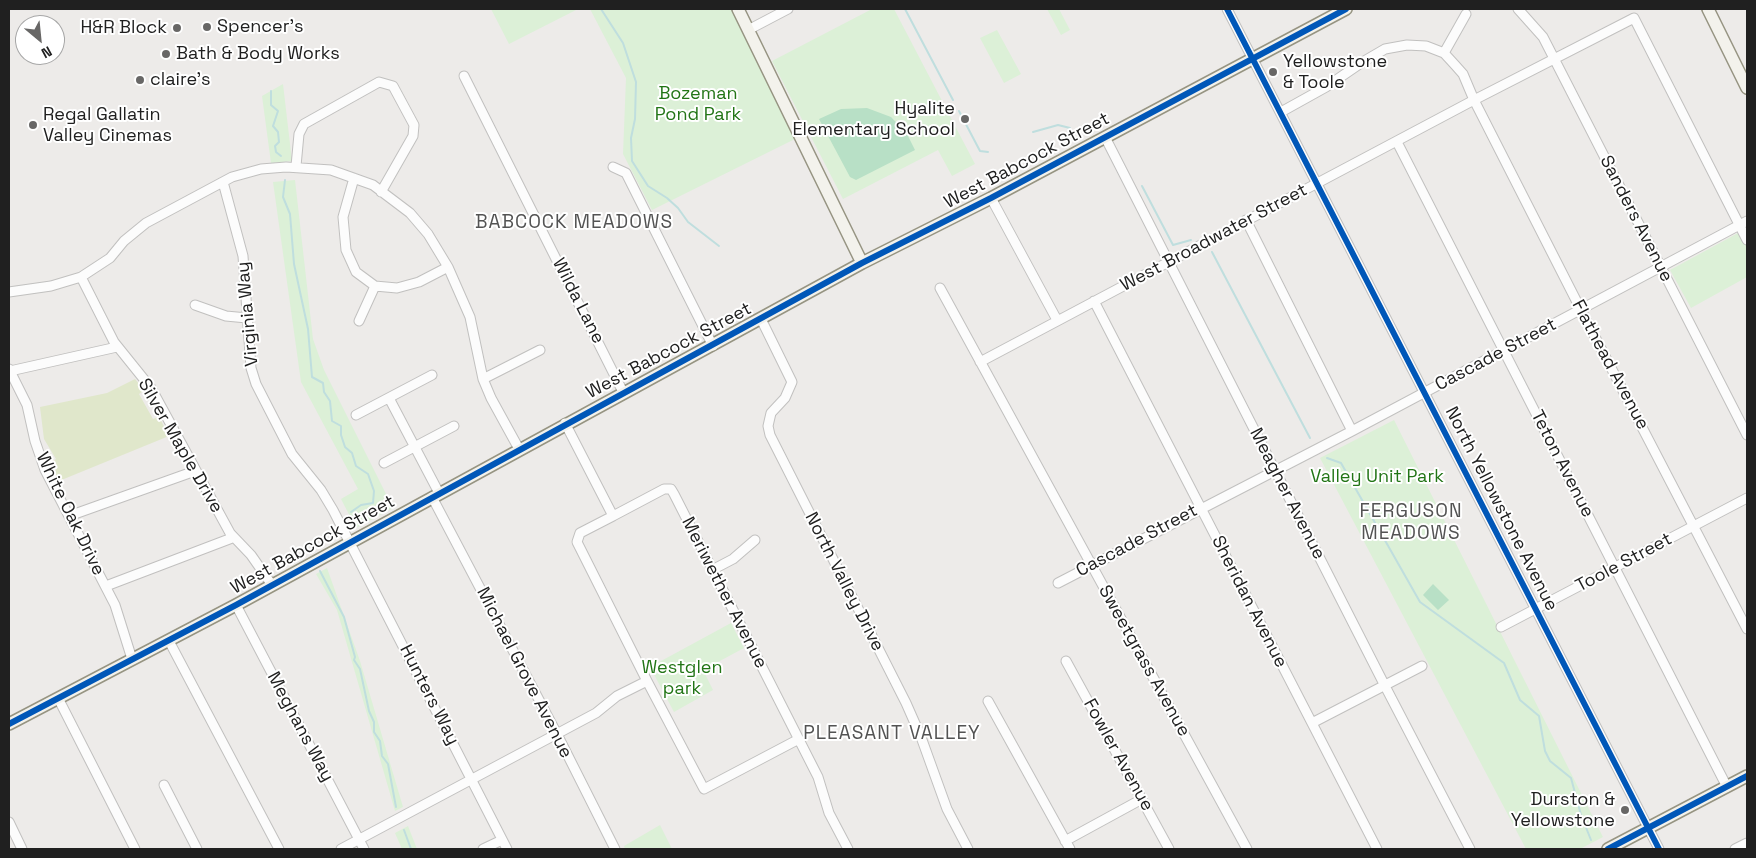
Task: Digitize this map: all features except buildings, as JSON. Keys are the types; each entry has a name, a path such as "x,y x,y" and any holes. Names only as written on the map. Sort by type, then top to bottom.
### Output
{"street":[{"path":"738,9 862,263"},
{"path":"748,30 788,9"},
{"name":"North Yellowstone Avenue","path":"1228,9 1659,849"},
{"name":"Sanders Avenue","path":"1518,9 1543,37 1747,435"},
{"path":"1708,9 1747,88"},
{"name":"West Babcock Street","path":"9,724 236,605 566,423 713,346 862,263 992,198 1342,10"},
{"path":"1281,112 1326,88 1360,63 1385,49 1407,45 1426,46 1444,54 1466,14"},
{"name":"West Broadwater Street","path":"980,362 1474,100 1634,18 1743,223"},
{"name":"Flathead Avenue","path":"1444,54 1463,74 1474,100 1581,310 1695,525 1747,629"},
{"name":"Wilda Lane","path":"464,76 624,392"},
{"path":"296,166 299,134 304,124 379,82 386,84 392,86 414,125 413,136 381,192"},
{"name":"Meagher Avenue","path":"1105,137 1470,849"},
{"name":"Teton Avenue","path":"1397,142 1727,786"},
{"path":"9,292 64,284 81,277 110,258 124,241 146,223 223,182 261,168 296,166 331,170 354,178 381,192 410,213 428,234 448,267 470,317 483,379 490,398 520,449"},
{"path":"613,167 626,173 713,346"},
{"path":"354,178 343,217 346,250 356,272 375,286 390,288 407,286 448,267"},
{"name":"Virginia Way","path":"223,182 242,256 251,368 256,384 292,454 322,490 350,542"},
{"path":"992,198 1057,320"},
{"path":"1246,220 1352,431"},
{"path":"1743,223 1747,240"},
{"name":"Cascade Street","path":"1058,583 1200,508 1276,471 1743,223"},
{"name":"Silver Maple Drive","path":"81,277 117,347 151,388 232,538 251,556 272,585"},
{"path":"358,320 375,286"},
{"name":"Sweetgrass Avenue","path":"940,288 1247,849"},
{"name":"Sheridan Avenue","path":"1094,301 1377,849"},
{"path":"195,305 226,316 247,318"},
{"name":"North Valley Drive","path":"761,319 792,382 785,398 771,413 768,426 770,436 906,703 921,737 947,809 968,849"},
{"path":"9,370 117,347"},
{"path":"483,379 540,350"},
{"name":"White Oak Drive","path":"9,370 27,405 42,463 106,586 123,625 132,659"},
{"path":"356,415 432,375"},
{"name":"Michael Grove Avenue","path":"389,398 415,447 435,495 615,849"},
{"path":"566,423 613,516 580,533 577,542 704,789 799,738"},
{"path":"384,463 454,426"},
{"path":"69,516 195,470"},
{"name":"Meriwether Avenue","path":"613,516 664,488 671,489 799,738 823,787 829,813 848,849"},
{"name":"Toole Street","path":"1502,627 1747,498"},
{"path":"106,586 232,538"},
{"path":"712,570 733,559 755,540"},
{"name":"Hunters Way","path":"350,542 507,849"},
{"name":"Meghans Way","path":"236,605 364,849"},
{"path":"169,641 279,849"},
{"name":"Fowler Avenue","path":"1066,661 1170,849"},
{"path":"1312,723 1422,666"},
{"path":"342,849 596,713 616,696 647,681"},
{"path":"58,698 135,849"},
{"path":"988,701 1068,845 1142,799"},
{"path":"1608,849 1747,776"},
{"path":"164,785 197,849"},
{"path":"9,822 22,849"},
{"path":"483,849 502,840"},
{"path":"1735,849 1747,843"}],"green space":[{"path":"491,9 578,9 509,44"},
{"name":"Bozeman Pond Park","path":"590,9 731,9 795,139 652,210 623,154 626,78"},
{"path":"872,9 894,9 975,164 952,176 938,150 843,199 772,61"},
{"path":"1047,9 1059,9 1070,30 1061,35"},
{"path":"997,30 1021,74 1004,83 980,38"},
{"path":"283,84 292,161 271,163 262,96"},
{"path":"867,108 891,117 907,134 915,150 856,180 850,177 819,119 841,109"},
{"path":"295,180 313,339 324,370 393,508 356,528 341,499 358,489 301,382 273,182"},
{"path":"1740,232 1747,246 1747,277 1691,308 1670,270"},
{"path":"135,379 144,390 139,394 153,419 159,417 169,436 59,481 50,463 56,459 44,439 40,407 107,393"},
{"name":"Valley Unit Park","path":"1394,420 1603,837 1580,849 1526,849 1320,458"},
{"path":"327,568 360,661 403,807 395,811 337,610 316,574"},
{"path":"1433,584 1449,600 1438,610 1423,595"},
{"name":"Westglen park","path":"731,623 744,648 703,670 713,690 674,712 650,667"},
{"path":"660,825 672,849 625,849 624,846"},
{"path":"408,826 417,849 402,849 395,833"}],"waterway":[{"path":"601,9 623,43 636,82 635,119 631,138 632,161 648,186 667,198 678,208 688,222 719,246"},
{"path":"905,9 953,100"},
{"path":"271,91 271,105 278,111 273,126 278,132 279,142 275,146 276,152 281,156"},
{"path":"959,111 980,151 988,152"},
{"path":"1033,132 1058,125 1070,128"},
{"path":"285,180 283,197 290,214 294,264 308,329 312,377 323,383 324,392 330,401 332,421 341,426 341,435 345,447 352,453 356,466 368,474 374,491 373,503 361,505 351,512"},
{"path":"1142,186 1173,245 1191,240"},
{"path":"1212,252 1310,438"},
{"path":"1327,458 1341,463 1420,602 1504,663 1520,700 1539,716 1545,751 1550,761 1571,778 1581,815 1591,840"},
{"path":"320,571 344,617 355,657 354,660 360,669 369,711 374,722 374,732 380,741 382,756 388,764 396,807"},
{"path":"404,830 411,849"}],"cycle path":[{"path":"1227,9 1659,849"},
{"path":"9,724 236,605 862,263 991,198 1346,9"},
{"path":"1608,849 1747,776"}],"place":[{"name":"Spencer's","path":"207,27"},
{"name":"H&R Block","path":"177,28"},
{"name":"Bath & Body Works","path":"166,54"},
{"name":"Yellowstone & Toole","path":"1273,72"},
{"name":"claire's","path":"140,80"},
{"name":"Hyalite Elementary School","path":"965,119"},
{"name":"Regal Gallatin Valley Cinemas","path":"33,125"},
{"name":"Durston & Yellowstone","path":"1625,810"}],"district":[{"name":"BABCOCK MEADOWS","path":"574,223"},
{"name":"FERGUSON MEADOWS","path":"1411,523"},
{"name":"PLEASANT VALLEY","path":"892,734"}]}
